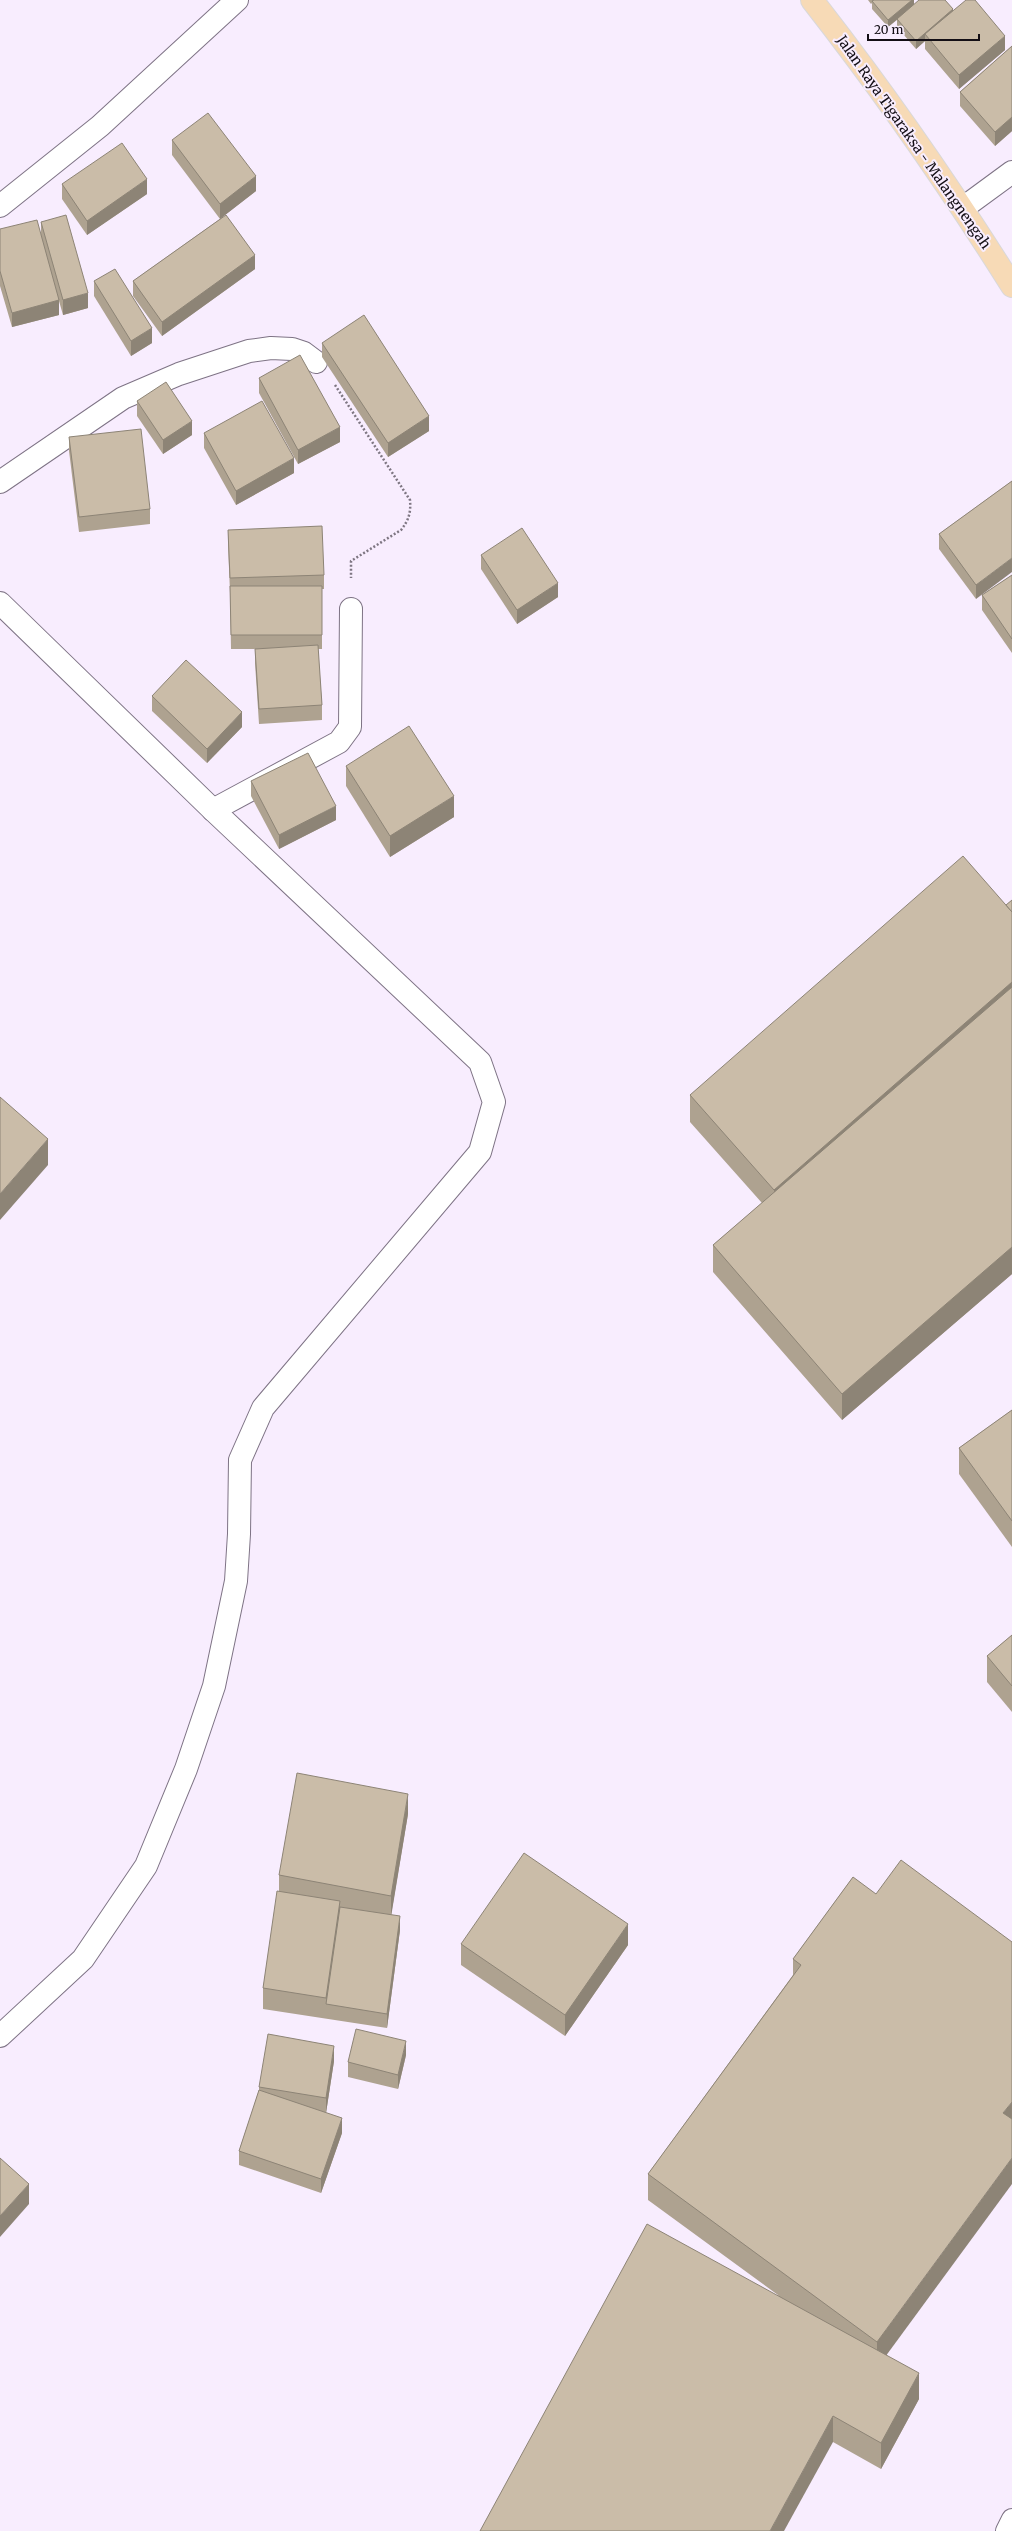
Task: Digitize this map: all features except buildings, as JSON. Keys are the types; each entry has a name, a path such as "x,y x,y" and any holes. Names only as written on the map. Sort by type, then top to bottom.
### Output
{"main road":[{"name":"Jalan Raya Tigaraksa - Malangnengah","path":"812,0 865,68 963,208 1012,286"}],"street":[{"path":"0,206 100,126 237,0"},
{"path":"963,208 1012,172"},
{"path":"0,482 122,398 179,374 249,351 271,348 292,349 316,362"},
{"path":"0,603 213,810 480,1062 494,1102 480,1152 263,1408 240,1460 239,1534 236,1581 214,1686 186,1769 146,1866 83,1959 0,2036"},
{"path":"213,810 339,742 346,735 350,727 351,609"}],"lane":[{"path":"1006,2531 1012,2519"}],"path":[{"path":"316,362 327,373 410,500 411,510 407,523 401,530 351,561 351,609"}]}
